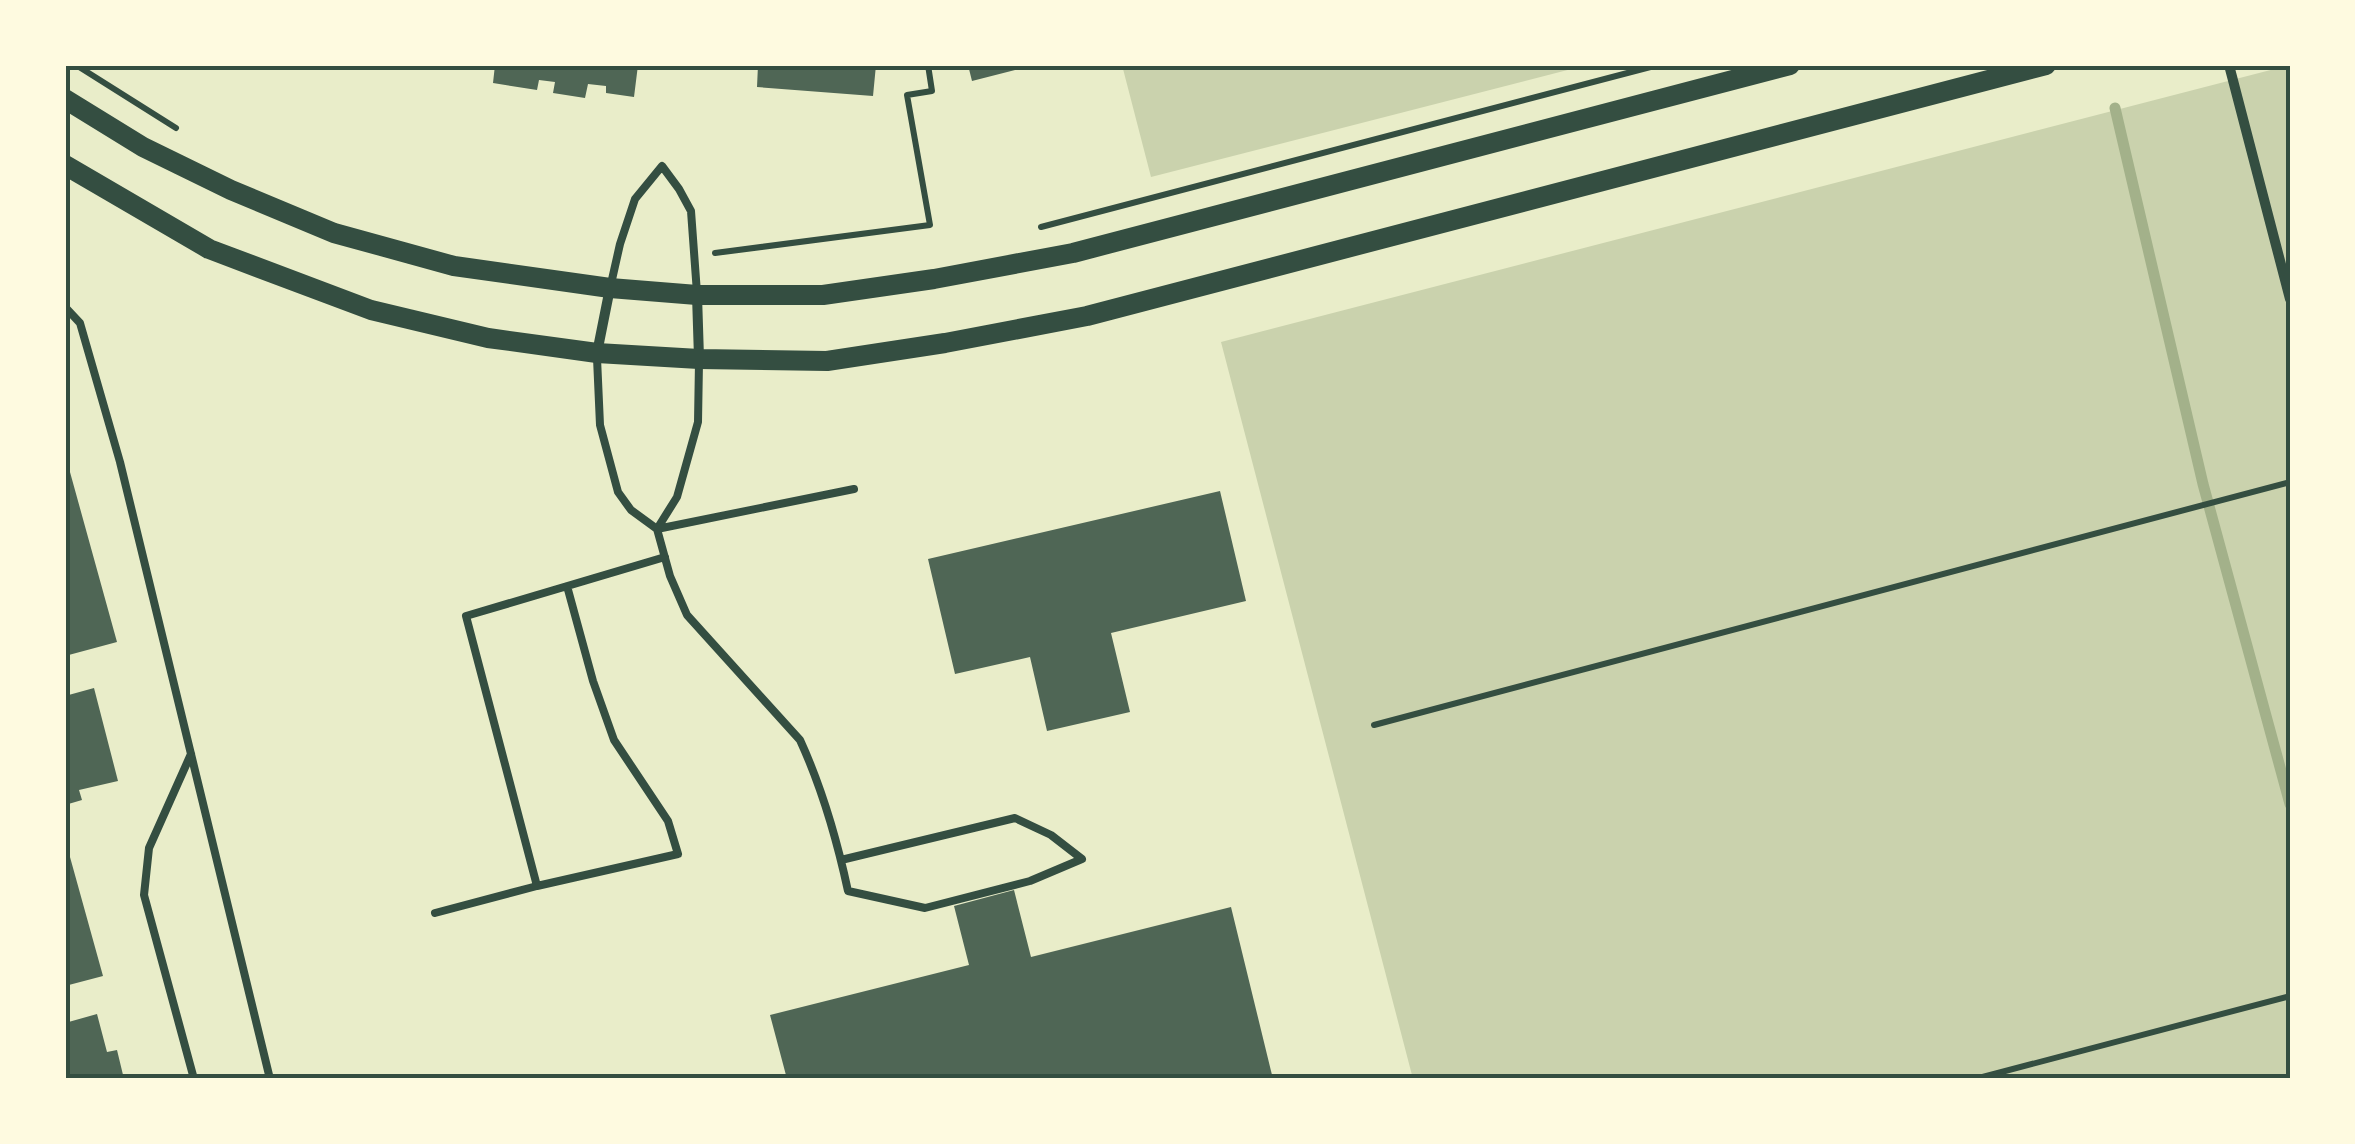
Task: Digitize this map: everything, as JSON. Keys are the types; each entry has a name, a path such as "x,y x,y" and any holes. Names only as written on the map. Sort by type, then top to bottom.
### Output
{"main road":[{"path":"65,100 144,147 231,190 334,233 454,266 610,288 697,294 823,295 1073,253 1790,65"},
{"path":"65,165 209,249 371,310 488,338 597,353 828,360 1087,316 2046,65"}],"street":[{"path":"2229,65 2290,299"},
{"path":"597,353 610,288"},
{"path":"697,294 700,359"}],"lane":[{"path":"610,288 634,200 662,166 680,188 691,211 697,294"},
{"path":"65,308 80,323 120,462 270,1079"},
{"path":"597,353 600,425 618,492 632,510 657,530 686,615 800,740 812,765 848,891 926,908 1030,881 1082,859 1051,835 1016,818 841,860"},
{"path":"657,530 677,497 698,422 700,359"},
{"path":"657,530 854,489"},
{"path":"537,886 466,616 664,557"},
{"path":"435,913 678,854 668,821 614,740 592,681 567,586"},
{"path":"191,754 149,848 144,895 194,1079"}],"path":[{"path":"76,65 180,130"},
{"path":"694,269 714,270 716,253 930,225 908,95 932,92 928,65"},
{"path":"1038,228 1658,65"},
{"path":"1374,725 2290,482"},
{"path":"1975,1079 2290,996"}],"green space":[{"path":"1122,65 1587,65 1151,177"},
{"path":"2290,65 2290,1079 1413,1079 1221,342"}],"building":[{"path":"495,65 638,65 634,97 606,93 606,86 588,84 585,98 553,93 555,82 539,80 537,90 493,83"},
{"path":"758,65 876,65 873,96 757,87"},
{"path":"968,65 1031,65 1031,66 972,81"},
{"path":"65,454 117,642 65,656"},
{"path":"1220,491 1246,601 1111,633 1130,712 1047,731 1030,657 955,674 928,559"},
{"path":"94,688 118,781 79,790 82,800 65,805 65,696"},
{"path":"65,839 103,976 65,986"},
{"path":"1014,890 1031,957 1231,907 1273,1079 787,1079 770,1015 969,965 954,906"},
{"path":"97,1014 107,1052 117,1050 124,1079 65,1079 65,1023"}],"waterway":[{"path":"2115,108 2203,484 2290,804"}]}
